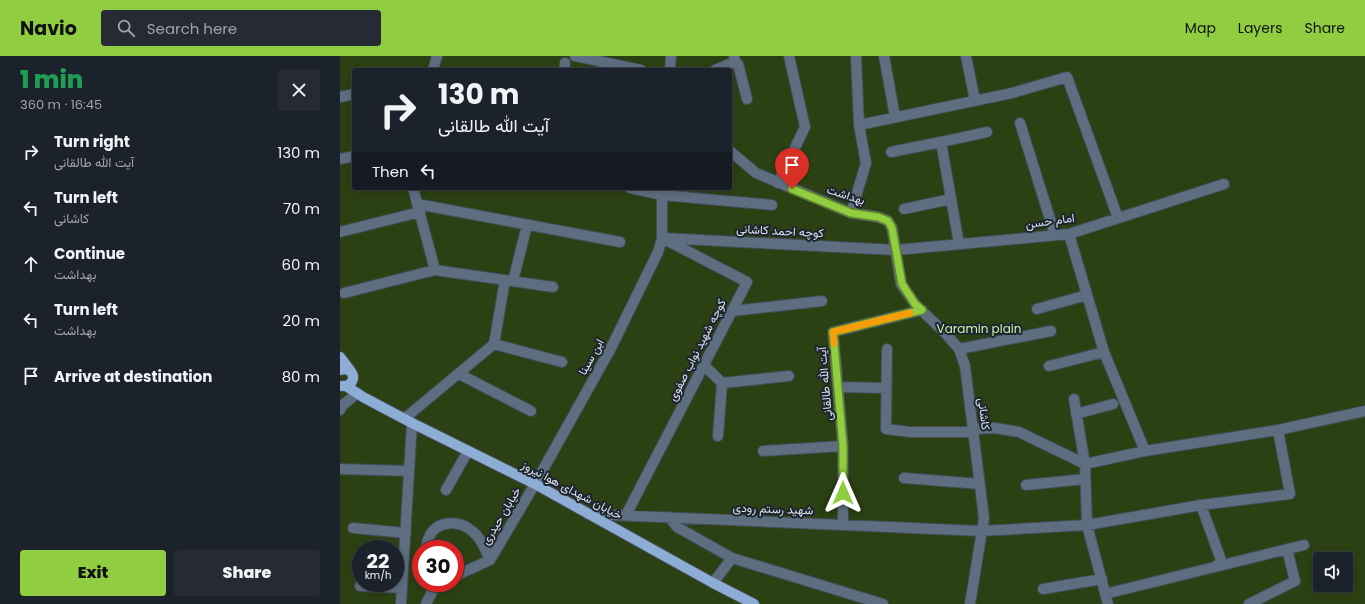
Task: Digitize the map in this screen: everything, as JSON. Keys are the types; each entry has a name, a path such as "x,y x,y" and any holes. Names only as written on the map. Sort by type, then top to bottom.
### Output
{"main road":[{"path":"340,357 346,378"},
{"name":"خیابان شهدای هوا نیروز","path":"346,378 357,393 409,421 535,484 713,583 754,604"},
{"name":"خیابان شهدای هوا نیروز","path":"346,378 376,403"}],"street":[{"path":"434,68 437,56"},
{"path":"576,56 632,68"},
{"path":"670,68 671,56"},
{"path":"778,183 805,127 789,56"},
{"path":"851,213 866,163 859,125 856,56"},
{"path":"884,56 895,117"},
{"path":"966,56 975,100"},
{"path":"718,68 734,59 738,64 747,99"},
{"path":"859,125 1012,93 1067,77 1118,218"},
{"path":"340,98 352,95"},
{"path":"1020,124 1055,235"},
{"path":"891,152 987,132"},
{"path":"941,142 959,244"},
{"name":"بهداشت","path":"732,153 756,174 851,213 878,217 888,221 892,228 896,250"},
{"path":"340,159 352,156"},
{"name":"امام حسن","path":"896,250 1069,234 1224,184"},
{"path":"414,190 435,270"},
{"path":"651,190 772,205"},
{"name":"ابن سینا","path":"535,484 611,348 658,252 662,238 662,191"},
{"path":"904,209 951,199"},
{"path":"340,232 418,208 527,225 620,242"},
{"path":"404,560 409,471 409,421 459,374 494,344 509,280 527,225"},
{"path":"1069,234 1104,352 1145,451"},
{"name":"کوچه احمد کاشانی","path":"662,238 896,250"},
{"name":"کوچه شهید نواب صفوی","path":"626,515 747,282 662,238"},
{"name":"کاشانی","path":"896,250 902,284 915,304 947,335 959,349 965,366 984,518 970,604"},
{"path":"344,293 435,270 553,287"},
{"path":"1037,309 1087,295"},
{"path":"732,311 822,301"},
{"name":"آیت الله طالقانی","path":"843,524 843,446 833,332 922,310"},
{"path":"959,349 1051,331"},
{"path":"494,344 562,362"},
{"path":"887,349 886,429 910,432 995,428 1018,432 1085,464 1145,451 1278,430 1365,411"},
{"path":"1049,366 1104,352"},
{"path":"704,364 722,383 718,436"},
{"path":"459,374 531,411"},
{"path":"722,383 788,376"},
{"path":"838,387 886,388"},
{"path":"340,410 342,406 357,393"},
{"path":"1074,398 1085,464 1087,525 1108,604"},
{"path":"1076,414 1113,404"},
{"name":"شهید رستم رودی","path":"588,514 981,531 1087,525 1201,505 1290,494 1278,430"},
{"path":"763,451 843,446"},
{"path":"446,490 468,451"},
{"path":"340,469 409,471"},
{"path":"904,478 980,484"},
{"path":"1026,485 1085,480"},
{"name":"خیابان حیدری","path":"490,560 535,484"},
{"path":"1201,505 1221,560 1217,566"},
{"path":"669,518 677,527 732,558 883,604"},
{"name":"خیابان حیدری","path":"428,540 429,537 438,527 448,523 460,523 472,531 482,542 490,560"},
{"path":"353,528 406,533"},
{"path":"1106,594 1304,545"},
{"path":"1249,604 1295,581 1287,549"},
{"path":"713,583 732,558"},
{"path":"464,572 490,560"},
{"path":"1043,589 1102,579"},
{"path":"401,604 402,592"},
{"path":"426,604 433,592"}],"green space":[{"name":"Varamin plain","path":"340,56 1365,56 1365,604 340,604"}],"slow traffic":[{"path":"834,343 833,332 910,313"}],"route":[{"path":"792,189 851,213 878,217 888,221 892,228 902,284 915,304 922,310 833,332 843,446 843,493"}]}
